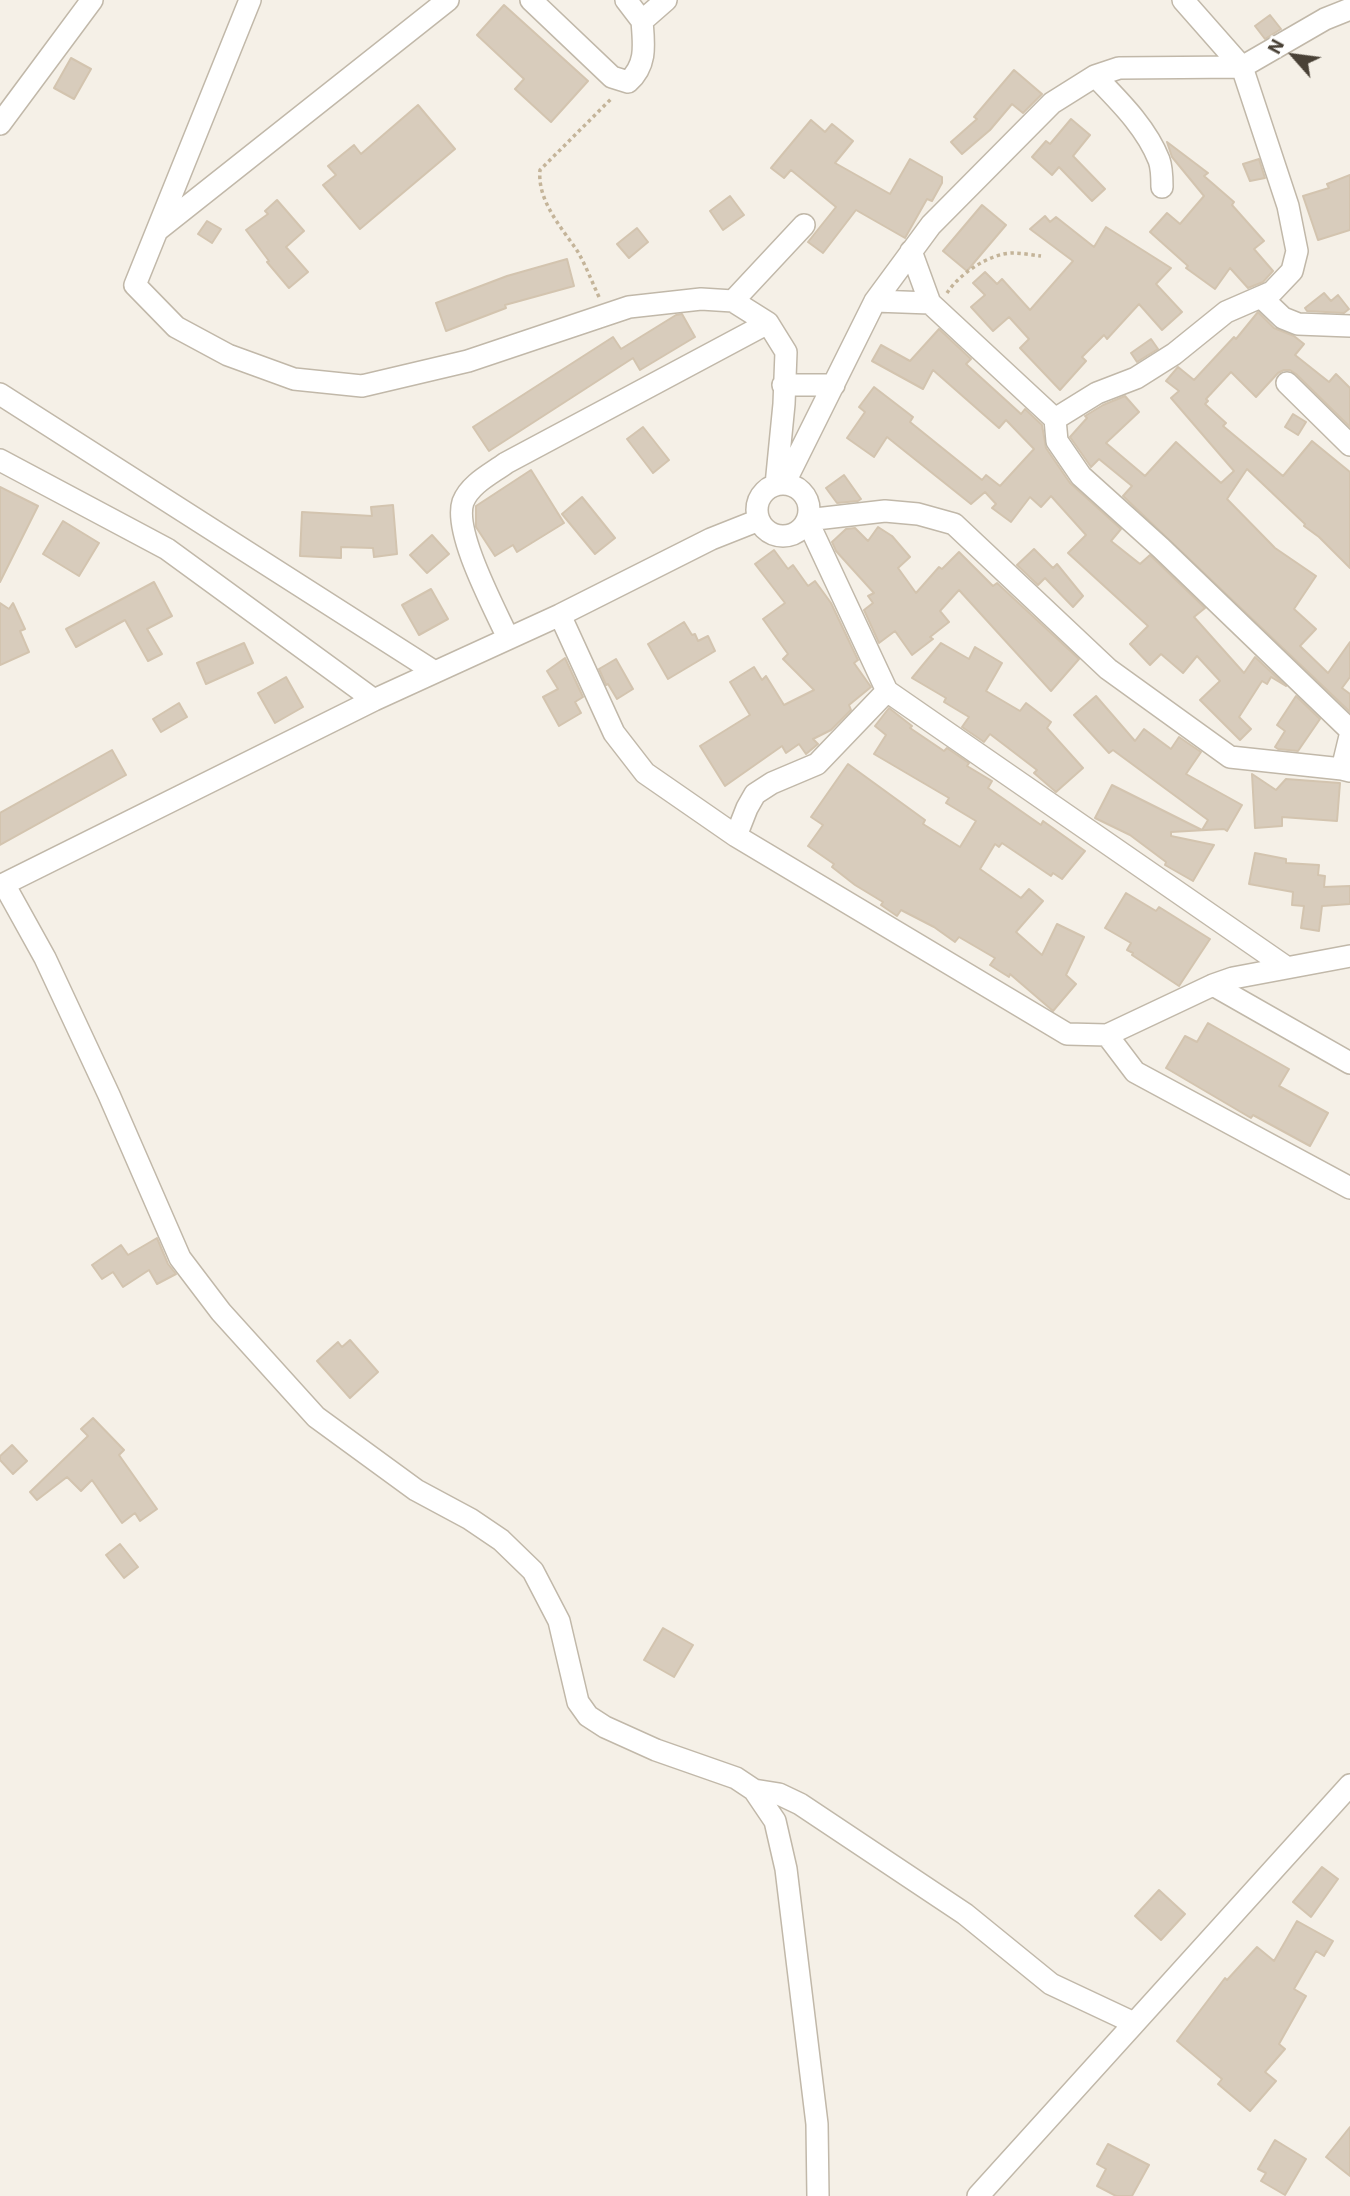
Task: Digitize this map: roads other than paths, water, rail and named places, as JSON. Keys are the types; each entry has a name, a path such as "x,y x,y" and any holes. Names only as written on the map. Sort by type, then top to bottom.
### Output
{"street":[{"path":"0,124 92,0"},
{"path":"250,0 135,285 176,327 228,355 294,379 362,386 468,361 629,307 689,301 733,301 768,323 786,352 780,484"},
{"path":"157,231 448,0"},
{"path":"531,0 612,77 628,82 638,74 645,52 642,21 626,0"},
{"path":"642,21 666,0"},
{"path":"1055,419 1097,393 1136,377 1174,354 1226,312 1261,297 1283,283 1292,271 1297,251 1288,206 1242,67 1183,0"},
{"path":"780,484 798,488 809,506 807,520 802,527 787,535 771,533 759,520 757,512 762,495 780,484 834,385 875,301 931,225 1052,103 1095,76 1119,68 1242,67 1325,19 1350,9"},
{"path":"1095,76 1147,136 1160,162 1162,187"},
{"path":"733,301 804,225"},
{"path":"911,250 933,306 1055,419 1057,441 1081,476 1161,548 1350,730"},
{"path":"1261,297 1283,318 1298,324 1350,326"},
{"path":"875,301 933,306"},
{"path":"508,639 463,536 462,503 472,487 506,463 768,323"},
{"path":"1287,383 1350,445"},
{"path":"783,385 834,385"},
{"path":"0,394 435,672"},
{"path":"0,460 167,548 374,700"},
{"path":"807,520 885,511 918,514 954,524 1108,669 1230,757 1346,770 1350,736"},
{"path":"759,520 711,539 560,615 374,700 2,885 45,958 109,1095 180,1258 221,1312 316,1417 415,1490 501,1540 533,1571 559,1621 578,1702 588,1716 605,1727 656,1750 736,1777 754,1790 775,1821 786,1869 817,2124 818,2196"},
{"path":"807,520 887,691 1286,967"},
{"path":"560,615 614,733 645,773 737,836 1067,1034 1107,1035 1233,978 1350,956"},
{"path":"737,836 755,794 772,783 817,764 887,691"},
{"path":"1213,985 1350,1063"},
{"path":"1107,1035 1135,1072 1350,1188"},
{"path":"978,2196 1350,1785"},
{"path":"754,1790 779,1794 800,1804 965,1914 1051,1984 1134,2023"}]}
